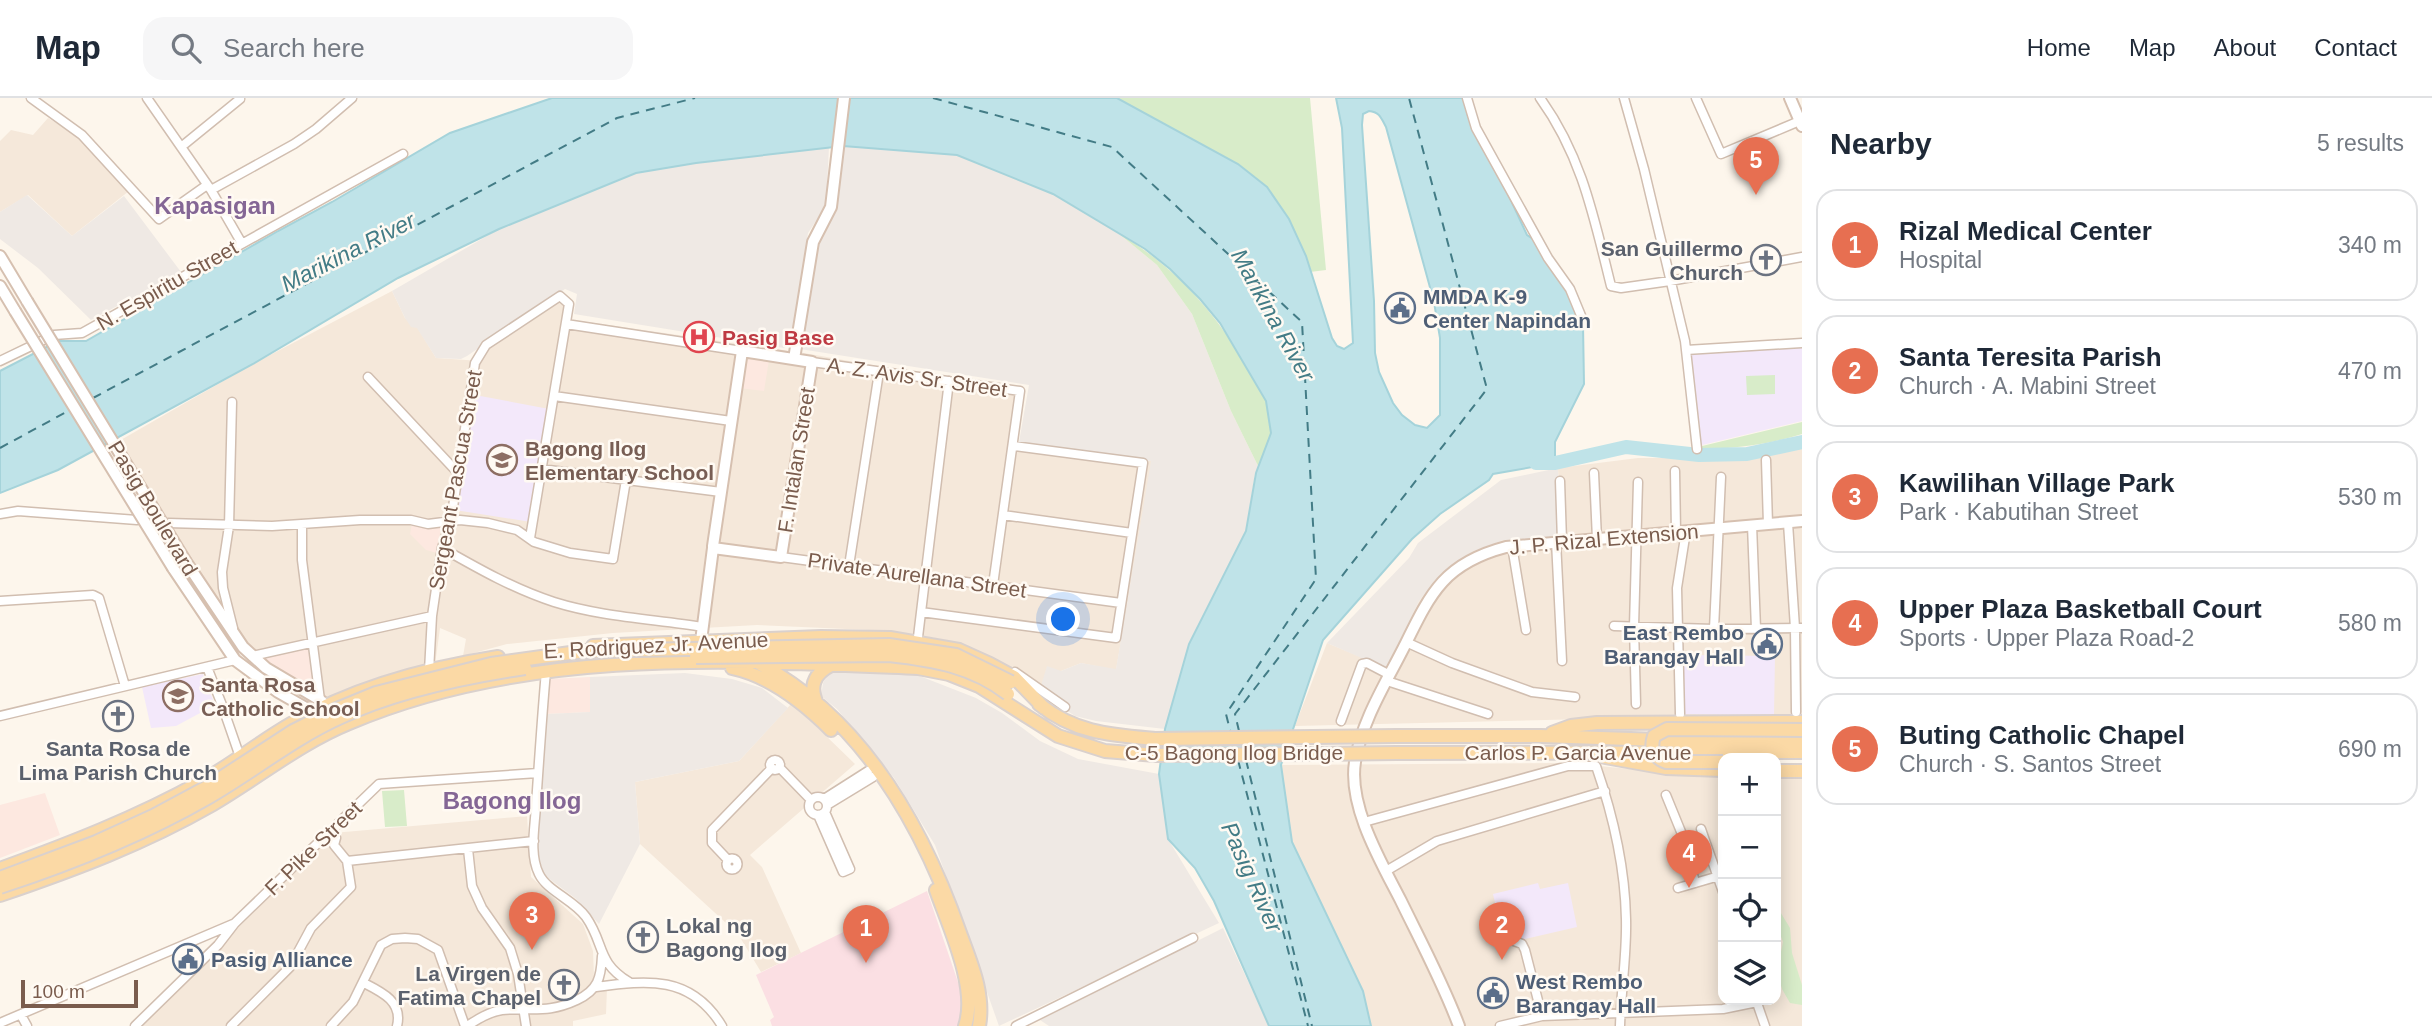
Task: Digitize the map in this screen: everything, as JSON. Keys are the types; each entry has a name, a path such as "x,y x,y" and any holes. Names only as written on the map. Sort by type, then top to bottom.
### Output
{"main road":[{"path":"794,359 813,242 831,207 844,98"},
{"path":"1790,98 1801,122"},
{"name":"Pasig Boulevard","path":"0,256 235,638 252,656 320,706 334,729"},
{"name":"Pasig Boulevard","path":"0,286 173,568 235,660 278,692 320,706"},
{"path":"742,351 698,662 738,669 775,685 822,720 871,774 913,838 935,887 966,983 972,1024"},
{"name":"A. Z. Avis Sr. Street","path":"742,351 812,362"},
{"name":"F. Intalan Street","path":"781,557 812,362"},
{"name":"J. P. Rizal Extension","path":"1459,1026 1364,822 1356,788 1355,762 1363,728 1420,612 1447,577 1478,557 1512,546 1802,521"},
{"name":"Private Aurellana Street","path":"713,548 781,557"},
{"name":"E. Rodriguez Jr. Avenue","path":"0,869 139,814 203,780 320,706 374,687 468,662 617,643 821,637 890,638 959,650 990,664 1013,677 1044,708"},
{"path":"701,641 758,663 797,687 847,734 880,774 926,847 950,903 981,999 972,1024"},
{"path":"0,878 96,842 153,816 207,787 293,731 337,709 376,693 491,664 586,651 889,645 956,655 1012,682 1044,708"},
{"path":"0,887 67,864 157,825 211,796 298,739 341,716 380,702 492,673 587,658 889,655 952,664 984,677 1008,694 1036,722"},
{"path":"468,662 472,684"},
{"name":"E. Rodriguez Jr. Avenue","path":"0,895 102,860 161,833 215,803 334,729 381,710 472,684 546,671 610,665 698,662 918,668 948,674 979,686 1036,722"},
{"path":"817,705 813,690 814,681 820,672 837,665"},
{"name":"C-5 Bagong Ilog Bridge","path":"1044,708 1080,729 1112,735 1154,738 1397,736"},
{"path":"1541,736 1571,726 1597,723 1799,717"},
{"name":"C-5 Bagong Ilog Bridge","path":"1036,722 1075,743 1105,751 1133,754 1397,752"},
{"path":"1718,762 1666,762 1659,760 1651,745 1654,736 1667,729 1802,730"},
{"name":"Carlos P. Garcia Avenue","path":"1397,736 1802,741"},
{"name":"Carlos P. Garcia Avenue","path":"1397,752 1802,752"},
{"path":"1570,752 1644,766 1718,770"},
{"path":"237,759 247,782"},
{"path":"1781,762 1802,762"},
{"path":"1781,771 1802,771"}],"street":[{"path":"31,98 82,135 159,219 209,187 294,144 352,98"},
{"path":"147,98 209,187 241,242"},
{"path":"1466,98 1476,128 1549,258 1570,289 1583,318"},
{"path":"1540,98 1573,155 1587,190 1611,286 1621,288 1671,281 1802,257"},
{"path":"1625,98 1686,350 1697,449"},
{"path":"1696,98 1721,155 1801,122"},
{"path":"181,147 240,99"},
{"name":"N. Espiritu Street","path":"0,361 54,335 82,333 403,154"},
{"name":"Sergeant Pascua Street","path":"429,671 432,616 442,548 451,520 475,363 486,345 560,296 569,304 566,324"},
{"path":"530,538 566,324"},
{"name":"A. Z. Avis Sr. Street","path":"566,324 742,351"},
{"path":"1686,350 1802,343"},
{"name":"A. Z. Avis Sr. Street","path":"812,362 1020,391 1014,446"},
{"path":"849,566 879,372"},
{"path":"368,377 457,472"},
{"path":"918,637 949,381"},
{"path":"554,396 731,421"},
{"path":"232,402 229,526 222,572 223,588 235,638"},
{"path":"921,612 1116,638 1143,463 1014,446 993,585"},
{"path":"1766,460 1768,524"},
{"path":"541,469 721,492"},
{"path":"1675,471 1681,531 1677,588 1680,714"},
{"path":"1594,473 1597,538"},
{"path":"1714,629 1721,477"},
{"path":"168,523 229,526 411,520 428,524 451,520 488,523 517,530 534,542 570,553 613,559 626,480"},
{"path":"1560,481 1562,661"},
{"path":"1636,704 1634,627 1638,482"},
{"path":"0,514 18,511 137,520"},
{"path":"1003,515 1132,533"},
{"path":"1788,523 1799,628 1799,717"},
{"path":"302,524 302,560 320,706"},
{"path":"1752,525 1756,629"},
{"path":"1512,546 1526,630"},
{"path":"442,548 496,579 555,602 616,616 703,627"},
{"name":"Private Aurellana Street","path":"781,557 1121,603"},
{"path":"0,601 93,595 99,598 125,686"},
{"path":"252,656 432,616"},
{"path":"1614,626 1799,628"},
{"path":"821,637 830,633 918,637 960,646 1017,673 1065,707"},
{"path":"1406,642 1452,663 1532,692 1575,697"},
{"path":"0,716 235,660"},
{"path":"1341,721 1362,664 1367,663 1388,678 1432,698 1488,714"},
{"path":"207,667 222,705 237,759"},
{"path":"546,671 534,841 539,876 586,917 602,956 613,972 629,982"},
{"path":"1364,822 1567,766 1596,766 1615,830 1623,882 1626,920 1620,1026"},
{"path":"728,860 712,844 712,830 776,768 811,800"},
{"name":"F. Pike Street","path":"135,1026 218,945 235,923 379,784 538,773"},
{"path":"811,800 810,810 823,808 871,774"},
{"path":"1386,871 1437,841 1605,791"},
{"path":"1666,795 1686,844 1695,883"},
{"path":"811,800 817,797 823,808 850,869 844,872 823,808"},
{"path":"1678,888 1718,876 1701,830"},
{"path":"231,1026 290,967 311,928 351,887 348,861 334,845 336,838"},
{"path":"348,861 534,841"},
{"path":"468,849 472,886 482,908 510,948 518,974 526,1026"},
{"path":"0,1023 235,923"},
{"path":"1501,936 1522,944 1542,1016"},
{"path":"331,1026 353,1002 364,983 373,958 386,942 405,938 418,939 438,950 466,1026 500,1010 559,1008 582,998 596,987 600,980 602,956"},
{"path":"1016,1026 1193,938"},
{"path":"596,987 629,982 667,984 688,991 706,1005 722,1026"},
{"path":"364,983 396,1005 399,1013 397,1026"},
{"path":"1500,1026 1542,1016 1723,1009 1740,1005"},
{"path":"1758,1005 1765,1026"},
{"path":"21,1015 27,1026"}],"shaded area":[{"path":"48,118 82,138 129,191 72,236 28,195 0,212 0,141 11,130 33,135"},
{"path":"843,146 957,155 1053,194 1118,233 1157,265 1192,314 1231,411 1259,468 1255,473 1246,531 1189,644 1165,729 1075,716 1039,692 1047,666 1061,671 1081,663 1116,669 1151,461 1019,442 1029,385 800,349 814,254 835,211"},
{"path":"829,147 826,206 808,233 790,345 784,348 574,314 577,294 565,289 467,356 461,359 436,358 417,328 411,327 405,318 392,291 499,229 636,173"},
{"path":"27,195 72,236 124,196 181,272 91,320 38,268 0,239 0,212"},
{"path":"392,291 405,318 417,327 436,358 481,361 488,346 559,298 568,306 566,319 804,353 1019,391 1012,442 1152,461 1116,670 1081,663 1061,671 1039,692 941,639 892,631 757,625 613,633 507,644 463,656 466,639 440,628 435,665 322,699 315,638 253,654 190,560 119,441 253,364"},
{"path":"1802,344 1802,421 1698,446 1688,353"},
{"path":"746,359 769,360 764,391 739,388"},
{"name":"Bagong Ilog Elementary School","path":"475,395 549,409 531,522 455,510"},
{"path":"1802,446 1802,714 1295,726 1327,643 1387,668 1419,601 1443,572 1474,551 1504,540 1561,538 1558,468 1638,458 1752,458"},
{"path":"1558,468 1561,538 1504,540 1474,551 1443,572 1419,601 1387,669 1327,643 1409,558 1418,543 1501,480"},
{"path":"412,523 441,527 437,553 426,550 410,534"},
{"path":"309,646 317,691 312,693 284,676 263,657"},
{"path":"1684,655 1775,656 1774,716 1682,714"},
{"path":"829,671 912,673 976,698 1040,741 1078,759 1159,774 1168,839 1219,923 999,1026 935,845 894,778 837,709 821,696"},
{"path":"685,673 732,679 762,688 788,708 739,761 635,782 640,844 599,924 575,898 544,875 540,861 537,847 546,714 590,712 590,677"},
{"name":"Santa Rosa Catholic School","path":"203,674 215,705 176,726 151,728 142,687"},
{"path":"590,677 591,712 546,714 547,679"},
{"path":"792,703 855,764 750,855 762,867 801,953 761,972 738,934 640,844 635,782 739,761"},
{"path":"1571,763 1658,772 1718,773 1718,1005 1781,1005 1781,774 1802,774 1802,1026 1371,1026 1363,991 1292,842 1281,765"},
{"path":"45,793 60,835 0,858 0,805"},
{"path":"527,816 531,877 583,924 593,951 594,977 607,988 606,1014 573,1021 573,1026 140,1026 333,833"},
{"path":"1538,883 1540,889 1568,883 1577,927 1521,940 1502,934 1493,894"},
{"path":"927,891 962,994 962,1013 958,1026 772,1026 770,1020 774,1017 756,975"},
{"path":"1223,928 1269,1026 1049,1026 1040,1020"}],"green space":[{"path":"1117,98 1310,98 1326,270 1310,272 1306,256 1288,219 1267,187 1238,164"},
{"path":"1118,233 1139,246 1177,277 1209,311 1254,379 1265,401 1271,424 1269,441 1259,468 1231,411 1192,314 1157,265"},
{"path":"1775,375 1775,394 1747,395 1746,376"},
{"path":"1802,422 1802,434 1777,441 1726,448 1699,450 1698,447"},
{"path":"404,790 407,826 385,827 382,791"},
{"path":"1781,913 1790,928 1792,953 1802,985 1802,1005 1790,1003 1782,989"}],"water":[{"path":"552,98 1117,98 1238,164 1267,187 1289,219 1306,256 1332,338 1337,346 1344,349 1353,343 1342,128 1336,98 1464,98 1468,116 1527,235 1539,243 1573,298 1583,325 1584,384 1555,442 1555,463 1493,474 1489,480 1440,514 1412,539 1323,640 1281,765 1292,842 1363,991 1371,1026 1269,1026 1214,901 1195,868 1168,839 1159,774 1165,729 1189,644 1246,531 1256,473 1271,433 1266,401 1220,323 1170,269 1145,249 1053,194 957,155 843,146 696,163 636,173 499,229 398,278 253,364 58,470 0,493 0,371 58,341 86,341 450,133","holes":["1369,111 1380,116 1386,127 1434,302 1440,338 1440,415 1427,428 1415,425 1402,415 1393,403 1379,372 1375,353 1362,125 1363,114"]}],"waterway":[{"path":"1536,463 1555,463 1626,447 1699,455 1747,454 1802,442"}],"ferry route":[{"path":"93,398 617,118 695,98"},
{"path":"933,98 1112,147 1302,322 1316,579 1226,714 1231,734"},
{"path":"1239,731 1235,714 1487,389 1409,98"},
{"path":"0,448 70,410"},
{"path":"1238,760 1308,1026"},
{"path":"1246,760 1312,1026"}],"place":[{"name":"Buting Catholic Chapel","path":"1756,195"},
{"name":"San Guillermo Church","path":"1766,260"},
{"name":"MMDA K-9 Center Napindan","path":"1400,308"},
{"name":"Pasig Base","path":"699,337"},
{"name":"Bagong Ilog Elementary School","path":"502,460"},
{"name":"East Rembo Barangay Hall","path":"1767,644"},
{"name":"Santa Rosa Catholic School","path":"178,696"},
{"name":"Santa Rosa de Lima Parish Church","path":"118,716"},
{"name":"Upper Plaza Basketball Court","path":"1689,888"},
{"name":"Lokal ng Bagong Ilog","path":"643,937"},
{"name":"Kawilihan Village Park","path":"532,950"},
{"name":"Pasig Alliance","path":"188,959"},
{"name":"Santa Teresita Parish","path":"1502,960"},
{"name":"Rizal Medical Center","path":"866,963"},
{"name":"La Virgen de Fatima Chapel","path":"564,985"},
{"name":"West Rembo Barangay Hall","path":"1493,993"}],"district":[{"name":"Kapasigan","path":"215,205"},
{"name":"Bagong Ilog","path":"512,800"}],"water label":[{"name":"Marikina River","path":"348,252"},
{"name":"Marikina River","path":"1273,315"},
{"name":"Pasig River","path":"1252,877"}]}
